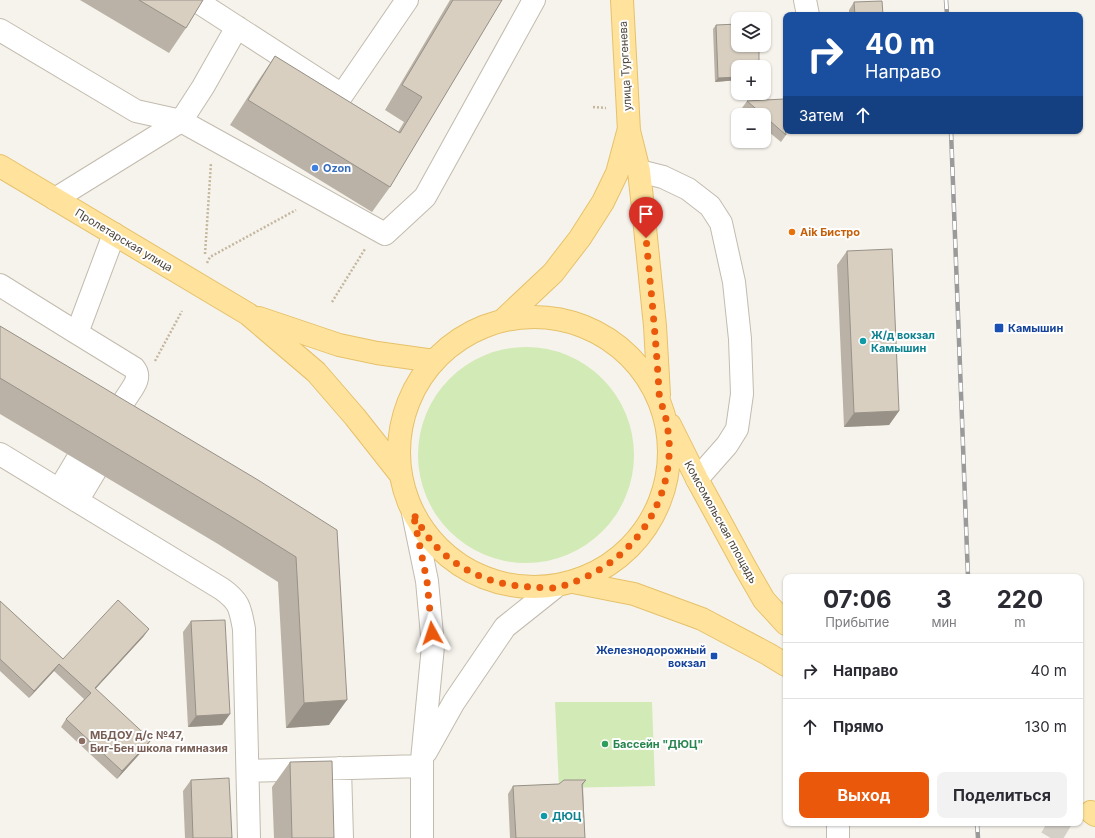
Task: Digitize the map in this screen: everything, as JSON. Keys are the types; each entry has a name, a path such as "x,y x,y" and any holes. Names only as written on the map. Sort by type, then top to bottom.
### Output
{"main road":[{"name":"улица Тургенева","path":"622,0 629,131"},
{"path":"629,131 639,171 662,405"},
{"path":"502,321 553,273 580,238 603,202 617,173 629,131"},
{"name":"Пролетарская улица","path":"0,166 248,314 316,372 355,417 400,474"},
{"name":"Пролетарская улица","path":"248,314 339,345 377,353 434,361"},
{"name":"Комсомольская площадь","path":"783,621 764,600 697,479 662,405 630,359 611,342 594,332 556,319 529,317 502,321 482,327 460,339 434,361 420,379 410,398 401,426 398,450 400,474 405,494 413,513 426,534 440,550 461,566 483,578 507,585 523,587 563,585 634,594 702,619 783,662"},
{"name":"Комсомольская площадь","path":"563,585 600,570 623,553 637,539 649,522 662,492 666,474 669,439 662,405"}],"street":[{"path":"195,0 342,95 407,0"},
{"path":"0,30 136,111 181,121 385,234 425,197 534,0"},
{"path":"805,0 807,12"},
{"path":"55,199 181,121 203,87 237,27"},
{"path":"639,171 663,177 688,189 710,206 721,223 734,282 740,339 742,394 737,429 726,445 697,479"},
{"path":"77,333 114,234"},
{"path":"0,285 134,368 138,376 109,427"},
{"path":"0,454 233,597 241,610 244,629 250,838"},
{"path":"59,490 86,465 77,501"},
{"path":"413,513 427,581 433,646 422,763 422,838"},
{"path":"422,763 454,702 505,627 563,585"},
{"path":"248,771 340,768 422,763"},
{"path":"340,768 342,838"},
{"path":"838,826 838,838"}],"path":[{"path":"593,107 607,109"},
{"path":"204,254 212,138"},
{"path":"210,257 318,197"},
{"path":"332,302 377,230"},
{"path":"138,376 154,363 182,311"}],"green space":[{"path":"515,347 537,347 557,351 577,359 603,378 622,404 630,424 634,444 634,466 630,486 622,506 603,532 577,551 557,559 537,563 515,563 495,559 475,551 457,539 442,524 430,506 422,486 418,466 418,444 422,424 430,404 442,386 457,371 475,359 495,351"},
{"name":"Бассейн \"ДЮЦ\"","path":"555,702 652,702 655,786 559,788"}],"building":[{"path":"139,0 203,0 186,28"},
{"path":"453,0 502,0 390,187 248,100 275,56 400,133 422,97 402,85"},
{"path":"882,1 883,12 855,12 854,2"},
{"path":"731,24 731,52 759,52 759,60 731,60 731,77 718,78 716,25"},
{"path":"783,99 783,132 771,122 771,108 755,108 747,101"},
{"name":"Ж/д вокзал Камышин","path":"892,249 899,411 854,413 847,251"},
{"path":"0,326 258,480 337,530 347,700 304,703 296,557 0,378"},
{"path":"118,600 149,629 95,688 151,740 122,771 66,719 91,693 59,664 34,691 0,659 0,601 63,659"},
{"path":"225,620 230,714 196,716 191,621"},
{"path":"332,761 334,838 292,838 290,762"},
{"path":"229,778 232,838 193,838 191,780"},
{"name":"ДЮЦ","path":"564,780 586,780 582,784 585,838 516,838 513,786 559,784"}],"tunnel":[{"path":"1052,826 1072,838"}],"railway":[{"path":"946,0 947,12"},
{"path":"951,134 968,574"},
{"path":"977,826 978,838"}],"place":[{"name":"Ozon","path":"315,168"},
{"name":"Aik Бистро","path":"792,232"},
{"name":"Камышин","path":"999,328"},
{"name":"Ж/д вокзал Камышин","path":"863,341"},
{"name":"Железнодорожный вокзал","path":"714,656"},
{"name":"МБДОУ д/с №47, Биг-Бен школа гимназия","path":"82,741"},
{"name":"Бассейн \"ДЮЦ\"","path":"605,744"},
{"name":"ДЮЦ","path":"544,816"}],"route":[{"path":"432,633 427,581 413,513 426,534 451,560 483,578 507,585 523,587 554,588 573,582 600,570 623,553 637,539 649,522 662,492 666,474 669,439 665,415 659,395 655,326 646,238"}]}
